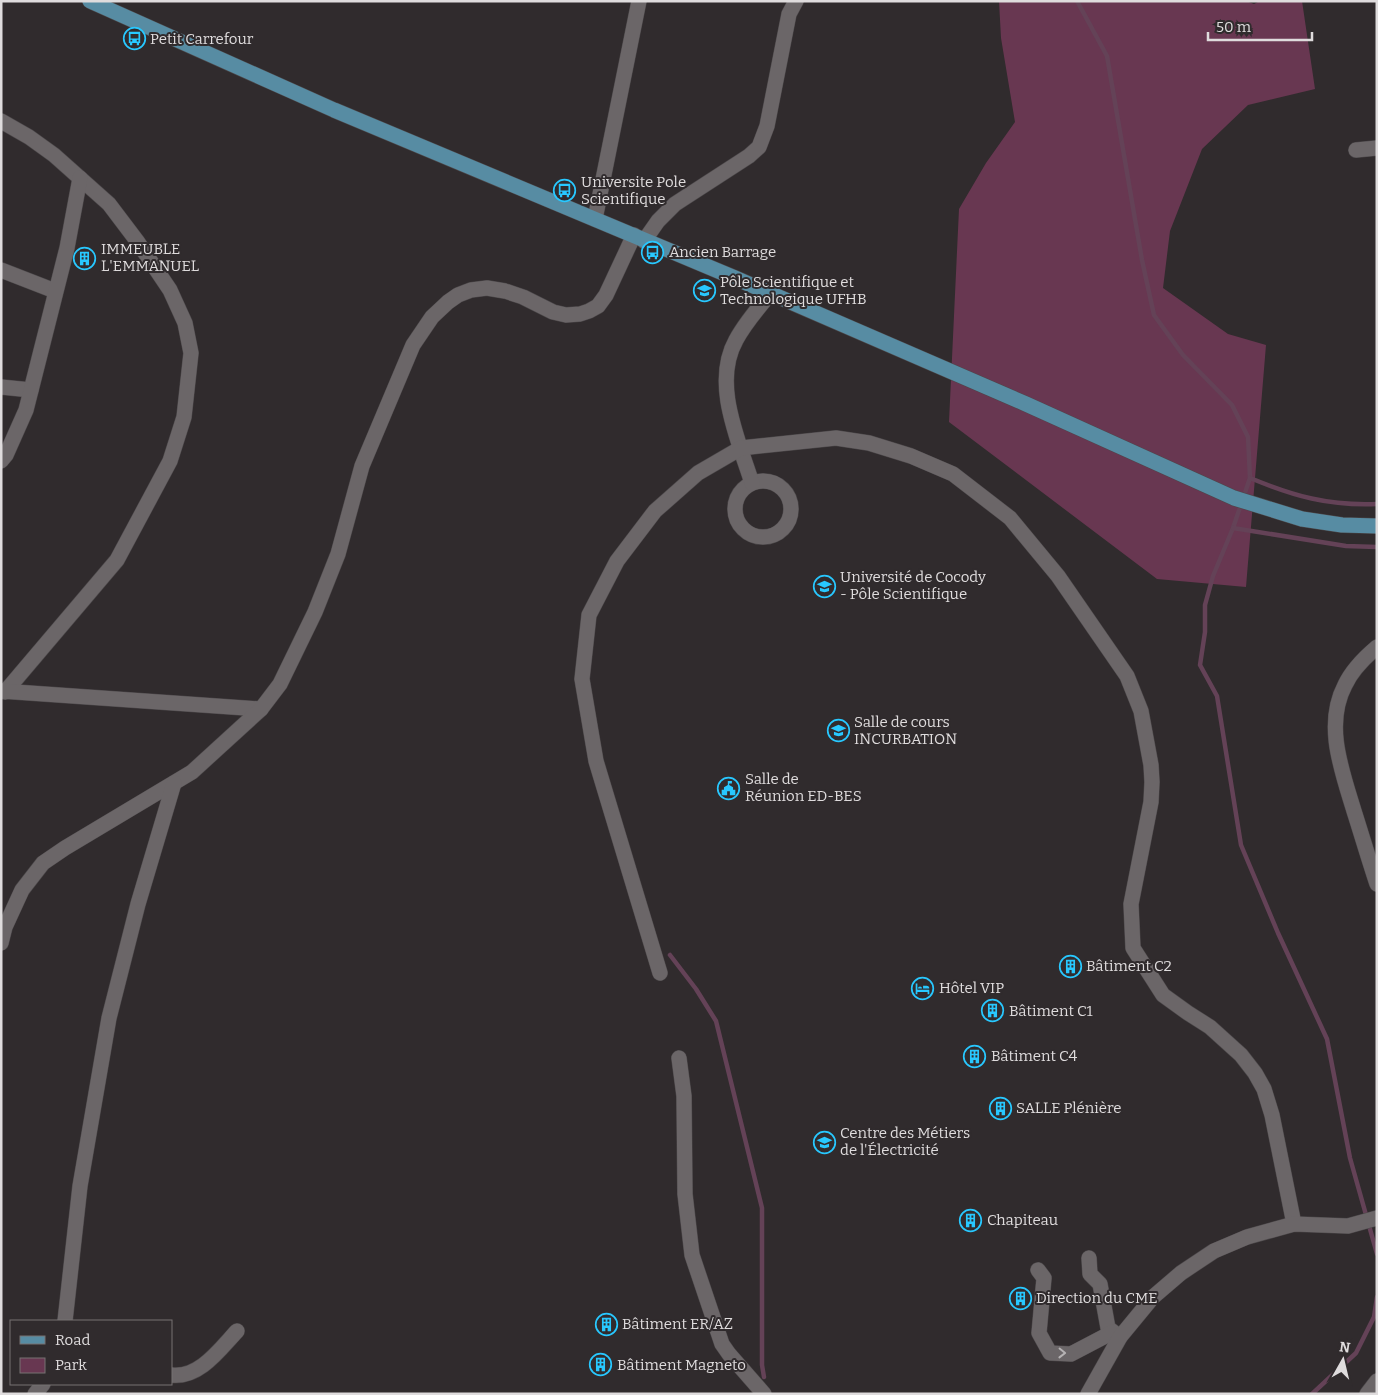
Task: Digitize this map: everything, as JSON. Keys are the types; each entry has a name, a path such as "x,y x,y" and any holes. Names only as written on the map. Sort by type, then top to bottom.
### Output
{"main road":[{"path":"90,1 106,5 334,110 595,219 1026,404 1234,498 1302,519 1342,525 1377,526"}],"street":[{"path":"595,219 639,1"},
{"path":"1,943 5,927 22,890 43,863 192,772 261,710 280,684 316,612 338,554 362,466 413,345 432,317 458,295 471,290 487,288 523,297 553,312 566,315 580,314 598,306 639,238 675,204 749,156 759,147 767,126 789,14 796,1"},
{"path":"1,121 29,137 54,155 109,204 138,241 170,290 185,323 191,354 184,418 170,461 117,560 3,692"},
{"path":"1356,150 1377,148"},
{"path":"1,461 6,455 26,410 67,248 80,178"},
{"path":"1,270 55,290"},
{"path":"752,483 726,395 725,375 728,358 739,335 770,294"},
{"path":"1,387 31,390"},
{"path":"660,973 596,761 582,679 589,615 617,561 655,511 698,474 741,448 836,438 869,443 911,456 953,474 1010,518 1058,576 1127,676 1141,711 1151,765 1151,802 1131,904 1133,948 1163,994 1210,1027 1241,1055 1255,1073 1264,1089 1272,1115 1294,1224"},
{"path":"1377,647 1361,660 1344,685 1336,712 1335,737 1341,768 1377,884"},
{"path":"3,692 261,710"},
{"path":"65,1320 80,1186 109,1018 138,904 174,783"},
{"path":"679,1058 684,1096 685,1194 692,1255 722,1344 764,1394"},
{"path":"1088,1394 1117,1335 1153,1297 1181,1273 1214,1252 1247,1236 1294,1224 1348,1226 1377,1218"},
{"path":"1090,1258 1090,1274 1100,1284 1108,1328 1117,1335"},
{"path":"1038,1270 1044,1278 1039,1334 1050,1353 1071,1354 1117,1335"},
{"path":"172,1375 190,1374 215,1354 236,1331"},
{"path":"1367,1394 1377,1381"}],"green space":[{"path":"999,1 1246,1 1254,4 1260,1 1302,1 1315,89 1248,105 1202,149 1170,231 1163,288 1228,334 1266,345 1246,587 1157,579 949,422 959,209 986,163 1015,122 1001,38"}],"waterway":[{"path":"1077,1 1107,56 1142,260 1154,315 1183,355 1232,405 1248,437 1250,478 1233,528 1213,576 1205,605 1205,632 1200,665 1217,696 1241,845 1278,933 1327,1039 1350,1158 1377,1254"},
{"path":"1250,478 1297,495 1343,503 1377,504"},
{"path":"1233,528 1346,546 1377,547"},
{"path":"670,955 696,989 716,1021 762,1208 762,1365 764,1377"},
{"path":"1312,1394 1356,1353 1374,1317 1377,1297"}],"place":[{"name":"Petit Carrefour","path":"134,39"},
{"name":"Universite Pole Scientifique","path":"565,191"},
{"name":"Ancien Barrage","path":"653,252"},
{"name":"IMMEUBLE L'EMMANUEL","path":"85,258"},
{"name":"Pôle Scientifique et Technologique UFHB","path":"704,291"},
{"name":"Université de Cocody - Pôle Scientifique","path":"824,586"},
{"name":"Salle de cours INCURBATION","path":"838,731"},
{"name":"Salle de Réunion ED-BES","path":"729,788"},
{"name":"Bâtiment C2","path":"1070,966"},
{"name":"Hôtel VIP","path":"923,988"},
{"name":"Bâtiment C1","path":"993,1011"},
{"name":"Bâtiment C4","path":"975,1056"},
{"name":"SALLE Plénière","path":"1000,1108"},
{"name":"Centre des Métiers de l'Électricité","path":"824,1142"},
{"name":"Chapiteau","path":"971,1220"},
{"name":"Direction du CME","path":"1020,1298"},
{"name":"Bâtiment ER/AZ","path":"606,1324"},
{"name":"Bâtiment Magneto","path":"601,1365"}]}
